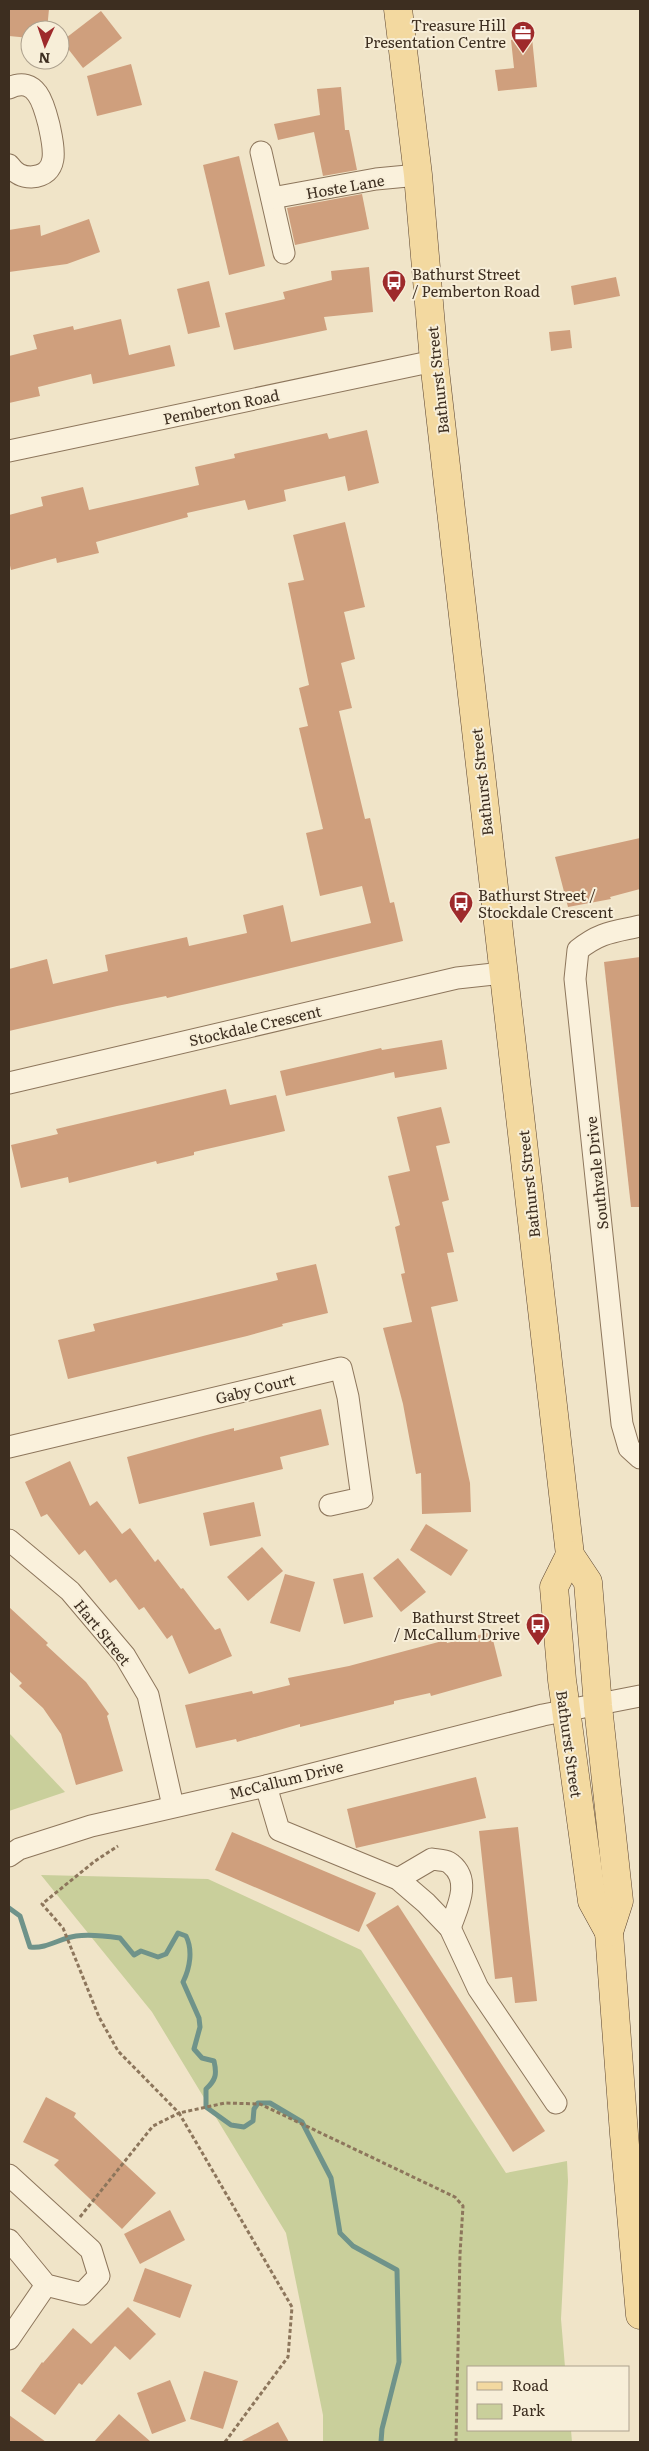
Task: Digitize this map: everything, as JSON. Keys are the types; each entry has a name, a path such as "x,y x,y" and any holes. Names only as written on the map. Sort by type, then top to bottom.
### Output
{"main road":[{"name":"Bathurst Street","path":"398,9 418,175 434,361 570,1555 588,1582 598,1706 619,1901 609,1932 640,2315"},
{"name":"Bathurst Street","path":"570,1555 554,1587 566,1710 592,1901 609,1932"}],"street":[{"path":"9,88 21,86 29,88 42,99 55,151 50,167 37,176 20,175 9,165"},
{"path":"261,152 284,253"},
{"name":"Hoste Lane","path":"272,198 376,179 418,175"},
{"name":"Pemberton Road","path":"9,452 434,361"},
{"name":"Southvale Drive","path":"640,926 608,932 592,939 578,950 575,979 622,1424 629,1448 640,1458"},
{"name":"Stockdale Crescent","path":"9,1083 448,980 503,973"},
{"name":"Gaby Court","path":"9,1447 341,1368 348,1397 362,1498 330,1505"},
{"name":"Hart Street","path":"9,1540 70,1591 125,1656 148,1695 173,1806"},
{"name":"McCallum Drive","path":"9,1856 19,1849 91,1826 266,1786 406,1748 566,1710 598,1706 640,1696"},
{"path":"266,1786 279,1830 398,1879 426,1903 450,1928 478,1988 556,2103"},
{"path":"398,1879 432,1859 450,1863 462,1878 462,1894 450,1928"},
{"path":"9,2175 91,2250 99,2276 82,2294 46,2285 9,2240"},
{"path":"9,2339 46,2285"}],"path":[{"path":"118,1846 94,1861 42,1904 63,1928 99,2017 118,2051 179,2113 292,2307 288,2357 225,2442"},
{"path":"70,2230 153,2126 179,2113 225,2102 260,2104 454,2197 463,2206 456,2442"}],"green space":[{"path":"9,1733 65,1792 9,1811"},
{"path":"41,1875 208,1879 361,1950 506,2173 567,2161 568,2181 561,2319 565,2366 467,2366 467,2431 571,2431 572,2442 323,2442 323,2415 286,2233 152,2012"}],"building":[{"path":"10,9 49,9 48,20 20,20 20,37 9,36"},
{"path":"101,11 122,38 83,68 70,51 70,35"},
{"name":"Treasure Hill Presentation Centre","path":"532,38 537,87 498,91 495,70 514,68 511,40"},
{"path":"131,64 142,105 97,116 87,76"},
{"path":"341,87 345,130 349,130 357,170 323,176 314,132 278,140 274,124 320,115 317,89"},
{"path":"239,156 265,266 229,275 203,165"},
{"path":"362,194 369,229 295,245 287,208"},
{"path":"89,219 100,252 67,264 9,272 9,230 40,225 41,236"},
{"path":"369,267 373,312 324,317 327,330 234,350 225,313 285,299 283,292 332,280 331,271"},
{"path":"616,277 620,296 574,305 571,286"},
{"path":"209,281 220,327 188,334 177,289"},
{"path":"121,319 129,355 170,345 175,366 93,384 91,374 38,387 40,396 9,403 9,356 37,349 33,335 73,326 74,330"},
{"path":"570,330 572,348 551,351 549,332"},
{"path":"367,430 379,483 348,491 345,476 284,490 286,501 248,510 245,500 187,513 188,517 96,542 99,553 57,563 56,558 11,570 9,561 9,515 43,506 41,497 83,487 89,510 199,485 195,467 235,458 234,454 327,433 329,439"},
{"path":"345,522 365,607 344,612 355,659 341,663 352,708 339,711 365,819 370,818 390,903 394,902 403,941 167,998 166,996 117,1006 9,1031 9,969 47,959 53,984 108,971 105,955 187,937 189,946 247,933 243,915 283,905 291,942 371,923 362,886 320,896 306,833 323,829 299,728 308,726 299,688 309,685 288,583 304,580 293,535"},
{"path":"640,838 640,889 610,897 611,899 568,907 555,857"},
{"path":"640,957 640,1207 631,1207 604,962"},
{"path":"442,1040 447,1069 395,1078 394,1072 286,1096 280,1071 381,1048 382,1050"},
{"path":"226,1089 230,1105 276,1095 285,1131 194,1152 194,1155 157,1164 156,1161 69,1183 68,1177 21,1188 11,1145 58,1134 56,1129"},
{"path":"441,1107 450,1143 436,1146 449,1200 442,1202 454,1252 447,1253 458,1301 431,1307 470,1483 471,1512 422,1514 421,1473 416,1474 403,1404 383,1328 412,1322 401,1274 405,1273 395,1227 400,1225 388,1176 410,1171 397,1117"},
{"path":"316,1264 328,1313 282,1324 283,1326 247,1336 68,1379 58,1340 95,1331 93,1324 278,1280 276,1273"},
{"path":"321,1409 329,1445 280,1457 283,1469 139,1504 127,1457 234,1428 234,1431"},
{"path":"70,1461 90,1506 97,1501 122,1534 130,1528 155,1562 158,1559 215,1630 220,1628 232,1656 189,1674 172,1635 167,1639 144,1607 139,1610 116,1579 110,1583 85,1550 79,1555 47,1514 41,1517 25,1482"},
{"path":"254,1502 261,1536 210,1546 203,1513"},
{"path":"426,1524 468,1550 451,1576 410,1550"},
{"path":"262,1547 283,1571 248,1601 227,1577"},
{"path":"398,1558 426,1592 401,1612 373,1578"},
{"path":"363,1573 373,1617 344,1624 333,1579"},
{"path":"285,1574 315,1582 300,1632 270,1623"},
{"path":"9,1607 86,1682 109,1714 107,1716 123,1771 76,1785 61,1734 43,1708 19,1686 22,1683 9,1671"},
{"path":"491,1632 502,1676 431,1696 430,1693 394,1701 394,1704 300,1727 300,1724 237,1742 236,1739 196,1748 185,1705 252,1691 253,1694 290,1685 288,1678 349,1666 446,1640 447,1643"},
{"path":"476,1777 486,1818 356,1848 347,1809"},
{"path":"518,1827 537,2001 515,2003 512,1977 495,1979 479,1831"},
{"path":"232,1832 376,1893 359,1932 215,1870"},
{"path":"398,1905 545,2131 513,2152 366,1925"},
{"path":"46,2097 76,2113 74,2117 156,2193 122,2229 54,2165 59,2160 23,2142"},
{"path":"170,2210 185,2240 140,2264 124,2234"},
{"path":"145,2268 192,2285 180,2318 133,2301"},
{"path":"128,2307 156,2334 130,2360 115,2346 82,2385 79,2383 55,2415 21,2391 42,2362 73,2328 91,2344"},
{"path":"204,2371 238,2381 223,2429 190,2419"},
{"path":"170,2380 186,2421 152,2434 137,2393"},
{"path":"119,2414 151,2442 94,2442"},
{"path":"9,2415 46,2442 9,2442"},
{"path":"278,2422 289,2442 240,2442"}],"waterway":[{"path":"9,1908 20,1916 30,1947 48,1945 76,1936 98,1935 120,1938 134,1955 141,1951 158,1957 166,1954 178,1933 186,1936 190,1959 183,1982 199,2018 200,2027 194,2049 202,2058 214,2061 215,2077 206,2089 206,2107 231,2125 244,2127 253,2121 254,2109 258,2103 270,2103 302,2122 331,2178 340,2233 353,2246 397,2270 399,2362 382,2429 381,2442"}],"place":[{"name":"Treasure Hill Presentation Centre","path":"523,54"},
{"name":"Bathurst Street / Pemberton Road","path":"394,303"},
{"name":"Bathurst Street / Stockdale Crescent","path":"461,924"},
{"name":"Bathurst Street / McCallum Drive","path":"538,1646"}]}
